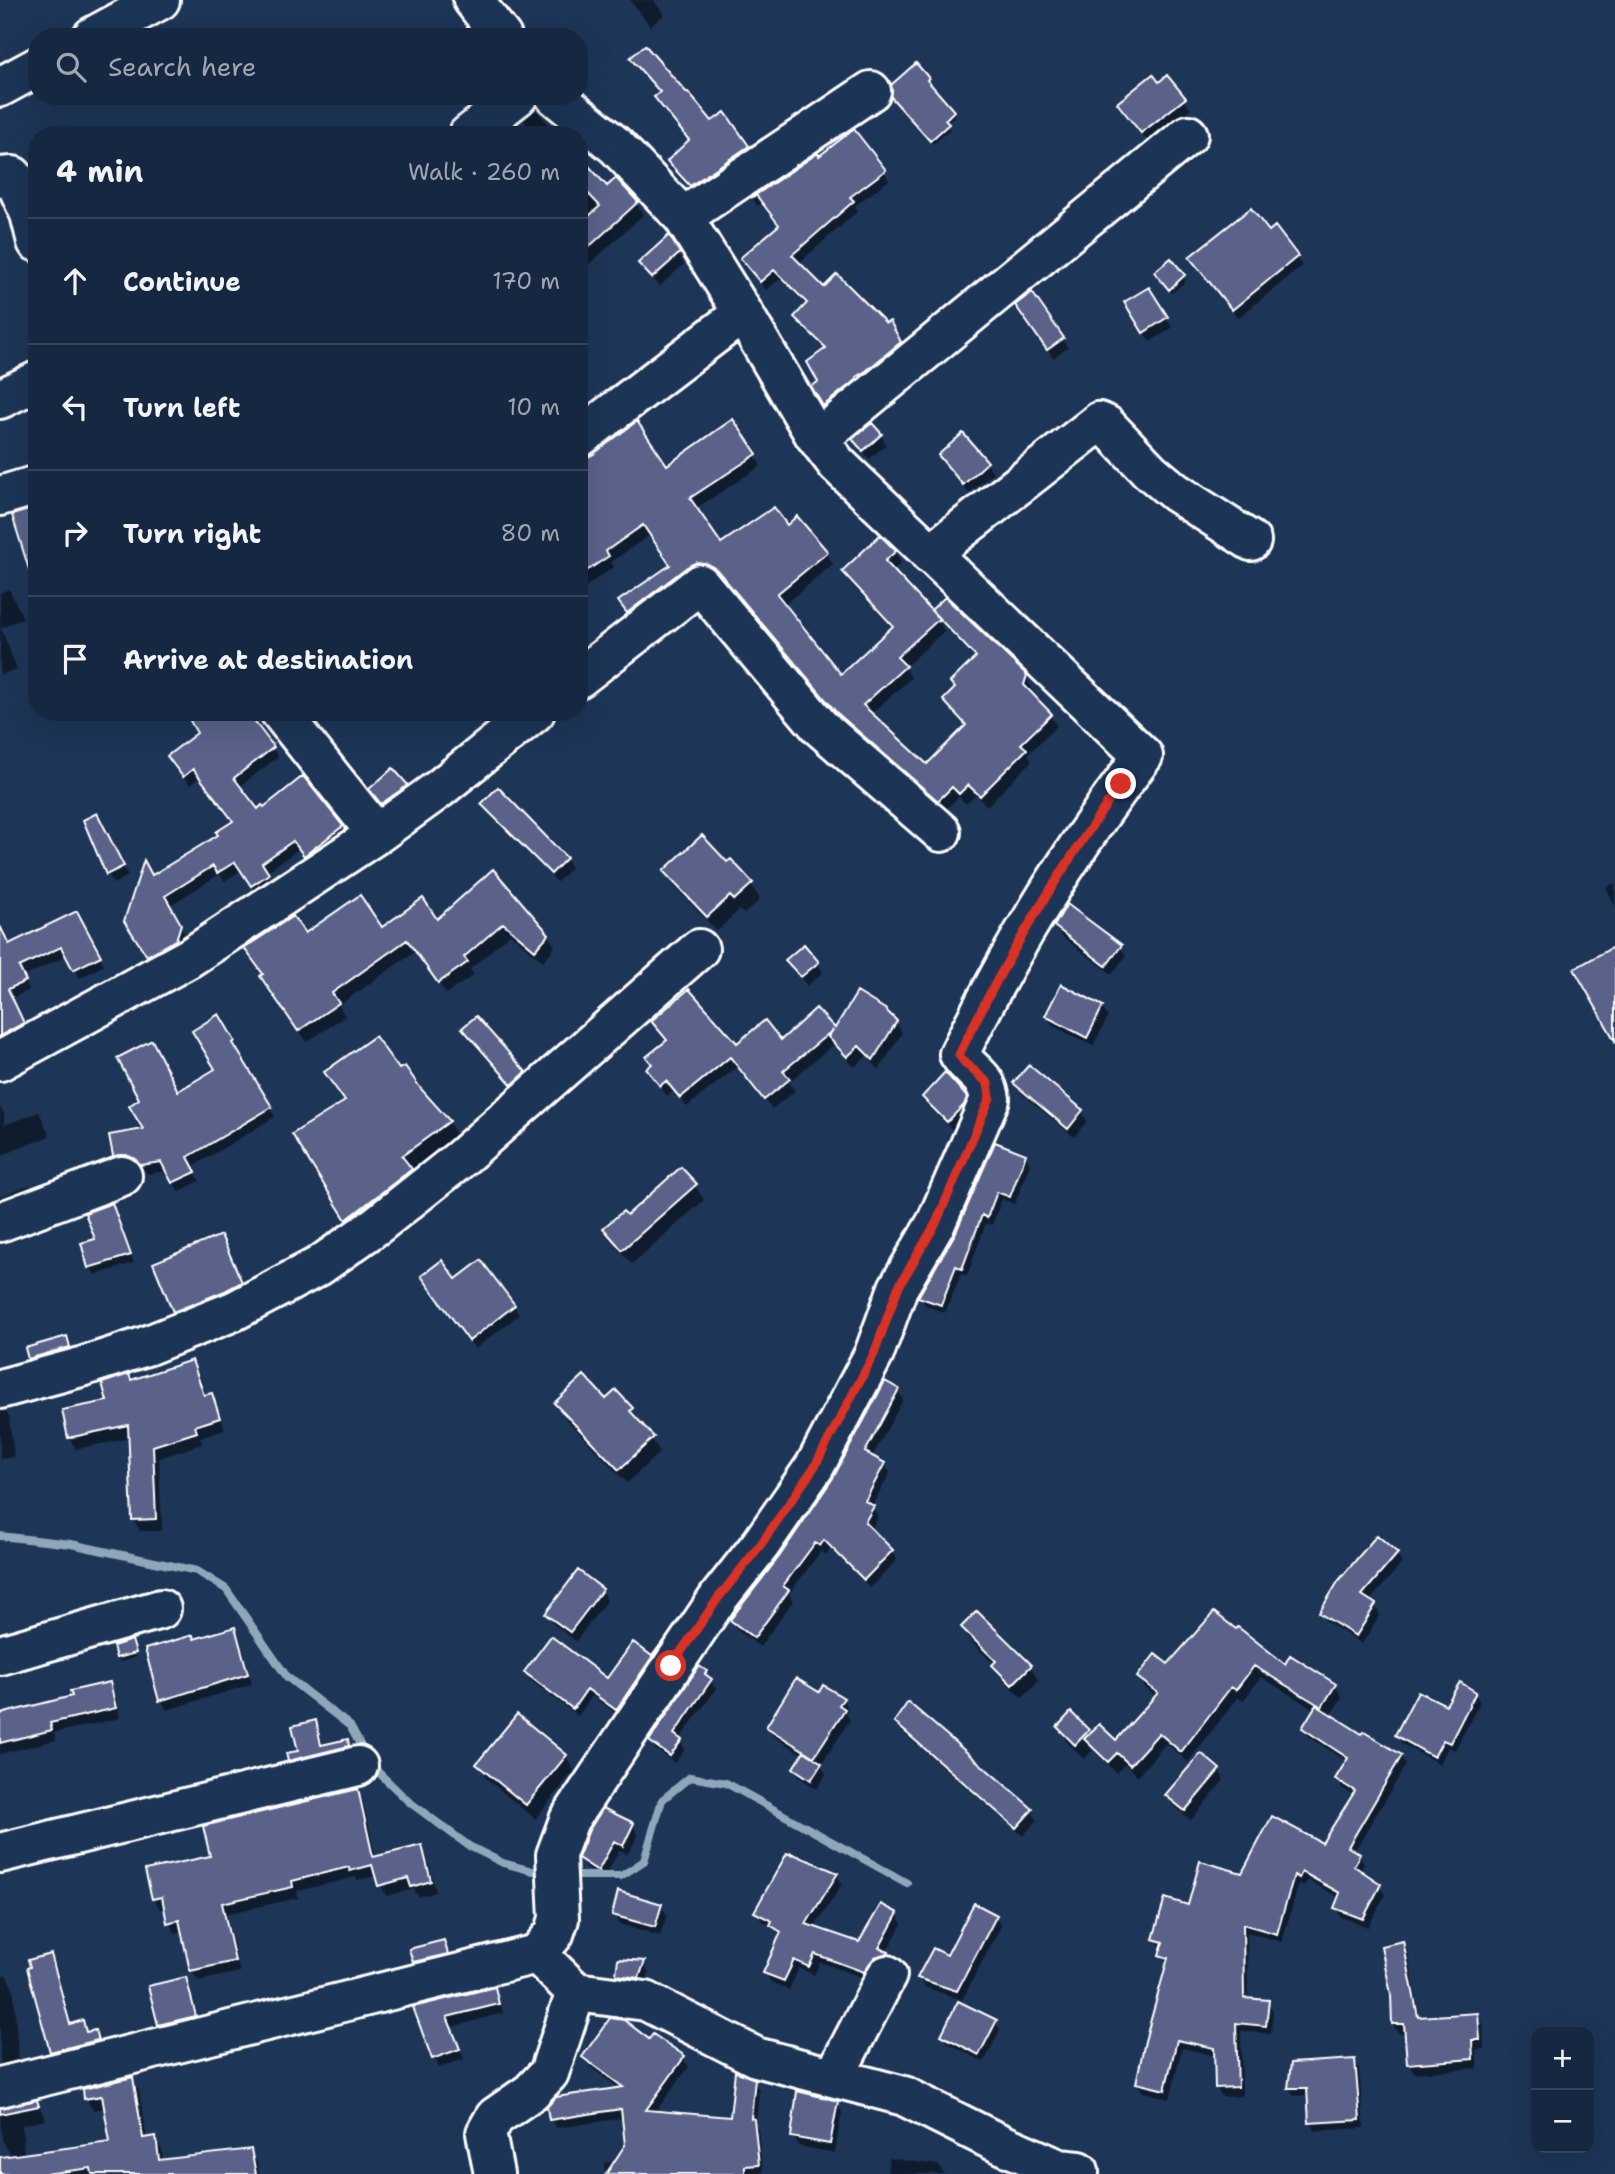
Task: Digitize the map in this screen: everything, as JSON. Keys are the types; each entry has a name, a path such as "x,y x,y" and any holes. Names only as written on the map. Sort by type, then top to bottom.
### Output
{"street":[{"path":"109,28 160,0"},
{"path":"474,0 495,28"},
{"path":"0,87 28,72"},
{"path":"683,217 872,92"},
{"path":"480,126 506,105"},
{"path":"0,2087 537,1954 554,1934 559,1919 556,1854 569,1820 719,1597 761,1544 815,1466 874,1354 898,1288 936,1223 990,1098 988,1083 959,1055 984,1002 1032,919 1111,799 1143,756 852,480 818,439 683,217 616,146 566,105"},
{"path":"818,439 1188,135"},
{"path":"0,177 13,176 28,210"},
{"path":"588,431 743,313"},
{"path":"0,399 28,385"},
{"path":"930,554 1098,422 1105,425 1150,471 1175,492 1251,541"},
{"path":"0,496 28,488"},
{"path":"588,671 700,584 820,727 941,832"},
{"path":"287,721 377,834"},
{"path":"0,1061 189,958 377,834 439,789 524,721"},
{"path":"0,1389 135,1351 234,1311 319,1266 377,1225 459,1160 699,949"},
{"path":"0,1222 121,1177"},
{"path":"0,1655 161,1609"},
{"path":"0,1853 358,1766"},
{"path":"537,1954 576,1992 646,2001 756,2057 904,2096 990,2139 1059,2169 1079,2171 1079,2174"},
{"path":"834,2077 887,1975"},
{"path":"494,2174 486,2133 495,2117 531,2092 549,2073 576,1992"}],"building":[{"path":"645,45 712,121 725,112 749,146 690,186 667,161 689,140 654,97 660,92 630,58"},
{"path":"916,63 954,111 945,120 949,124 930,141 891,97 891,85"},
{"path":"1153,74 1159,82 1167,75 1186,98 1141,133 1117,103"},
{"path":"854,129 886,170 850,197 854,201 792,255 824,287 837,274 886,323 890,321 901,342 823,406 811,386 818,382 807,362 826,348 794,317 807,303 774,270 760,282 740,258 779,225 756,195 751,198 818,153 819,156"},
{"path":"588,165 607,186 616,178 638,202 588,248 588,217 600,206 588,193"},
{"path":"1251,208 1269,231 1275,226 1298,256 1232,310 1189,257"},
{"path":"669,235 680,253 652,278 638,263"},
{"path":"1171,258 1185,275 1169,290 1154,272"},
{"path":"1149,287 1168,317 1143,333 1124,302"},
{"path":"1032,292 1064,338 1047,350 1015,305"},
{"path":"733,419 757,454 690,498 721,543 774,507 787,525 797,516 828,552 777,594 841,674 893,626 842,571 880,535 896,551 885,561 939,619 897,657 906,666 863,705 927,764 966,725 943,700 955,688 950,682 976,657 931,610 945,597 1027,675 1024,685 1052,714 1021,744 1027,749 980,796 968,785 959,794 952,787 938,801 836,712 717,570 708,564 697,562 687,567 627,613 618,601 670,565 643,525 606,551 609,556 588,570 588,456 637,421 667,465"},
{"path":"872,423 882,434 863,451 852,439"},
{"path":"963,433 988,462 963,485 938,455"},
{"path":"28,510 28,566 12,515"},
{"path":"190,721 254,721 274,747 234,778 258,809 303,776 343,826 304,856 293,841 262,863 269,874 251,886 235,862 217,873 213,866 165,896 181,924 176,940 147,956 124,921 144,860 152,875 218,835 216,832 233,821 193,769 183,777 167,756 197,733"},
{"path":"393,768 408,785 381,804 369,789"},
{"path":"498,787 567,858 551,874 481,804"},
{"path":"97,813 124,866 106,875 83,820"},
{"path":"702,835 727,862 731,859 753,883 734,900 730,896 707,917 663,871"},
{"path":"493,869 549,934 535,950 503,923 464,957 468,962 438,983 407,940 332,993 339,1003 298,1031 244,948 293,916 305,933 360,895 382,927 423,898 437,919"},
{"path":"1067,904 1122,945 1106,966 1054,926"},
{"path":"77,911 101,956 73,970 61,947 19,967 26,981 8,989 24,1023 0,1036 0,926 9,944"},
{"path":"804,944 819,962 801,977 785,960"},
{"path":"1615,946 1615,1041 1574,969"},
{"path":"1061,984 1103,1006 1087,1038 1045,1016"},
{"path":"689,989 737,1043 765,1020 781,1040 816,1008 835,1028 857,992 885,1009 897,1021 873,1060 859,1046 847,1057 828,1037 833,1030 783,1071 790,1079 764,1100 730,1057 680,1098 666,1081 660,1086 646,1069 652,1064 646,1057 667,1040 651,1021"},
{"path":"219,1014 235,1041 233,1043 272,1107 188,1157 196,1172 172,1183 161,1162 141,1165 126,1155 113,1156 109,1135 143,1129 129,1106 139,1099 117,1058 152,1040 178,1091 215,1069 192,1031"},
{"path":"476,1016 526,1072 512,1085 462,1028"},
{"path":"375,1036 399,1069 405,1066 421,1089 450,1121 402,1156 412,1169 346,1220 292,1134 345,1101 324,1072"},
{"path":"1029,1065 1083,1110 1068,1129 1013,1083"},
{"path":"945,1072 967,1097 964,1105 947,1122 922,1097"},
{"path":"995,1142 1026,1154 1010,1197 997,1192 987,1218 982,1215 962,1269 956,1266 941,1305 918,1297 956,1232"},
{"path":"681,1167 697,1184 622,1250 603,1228 623,1211 627,1215"},
{"path":"112,1203 131,1255 88,1268 81,1243 95,1239 85,1213"},
{"path":"221,1235 242,1282 173,1312 153,1263"},
{"path":"442,1260 456,1279 481,1260 515,1305 469,1341 421,1276"},
{"path":"67,1336 70,1347 28,1359 25,1348"},
{"path":"192,1360 204,1395 212,1393 220,1418 195,1426 197,1432 153,1446 156,1519 132,1520 128,1425 68,1438 62,1410 107,1401 102,1383 129,1374 131,1380"},
{"path":"584,1375 606,1399 616,1390 633,1408 630,1411 654,1437 619,1470 554,1403"},
{"path":"885,1381 899,1389 865,1452 885,1463 865,1501 874,1506 865,1522 893,1550 864,1580 824,1540 820,1546 815,1543 783,1586 789,1590 754,1638 730,1620 779,1557 833,1478"},
{"path":"1377,1535 1398,1553 1362,1595 1376,1604 1356,1636 1319,1613 1339,1580"},
{"path":"578,1570 603,1589 570,1632 545,1614"},
{"path":"977,1611 1032,1665 1012,1685 992,1665 996,1661 961,1627"},
{"path":"1214,1612 1285,1664 1290,1655 1336,1684 1322,1707 1254,1666 1236,1690 1231,1687 1181,1752 1159,1733 1130,1765 1117,1753 1108,1762 1084,1739 1099,1724 1116,1740 1158,1693 1137,1677 1155,1654 1168,1664"},
{"path":"235,1627 248,1674 159,1701 145,1649 193,1635 194,1639"},
{"path":"551,1636 607,1678 633,1642 652,1656 663,1641 616,1710 587,1689 573,1709 524,1672"},
{"path":"132,1640 136,1653 116,1658 113,1646"},
{"path":"699,1666 707,1671 705,1674 712,1679 674,1734 682,1740 670,1756 649,1741"},
{"path":"796,1678 819,1692 823,1685 844,1698 839,1705 845,1709 814,1757 766,1727"},
{"path":"110,1682 116,1708 50,1723 52,1730 0,1743 0,1714 72,1696 70,1691"},
{"path":"1460,1682 1476,1692 1450,1743 1443,1740 1434,1757 1395,1735 1418,1691 1446,1705"},
{"path":"908,1702 1033,1809 1016,1828 894,1722"},
{"path":"1316,1705 1402,1755 1348,1847 1360,1854 1354,1866 1381,1884 1363,1919 1334,1908 1340,1893 1302,1872 1299,1878 1294,1875 1277,1934 1243,1924 1244,1998 1269,2000 1266,2026 1236,2023 1238,2087 1215,2088 1214,2048 1177,2040 1165,2090 1136,2083 1168,1958 1159,1955 1163,1942 1153,1939 1165,1898 1188,1905 1200,1861 1242,1873 1272,1816 1322,1843 1355,1791 1335,1779 1348,1758 1302,1728"},
{"path":"1071,1712 1089,1730 1075,1745 1057,1727"},
{"path":"517,1714 567,1755 526,1805 476,1764"},
{"path":"316,1720 321,1745 348,1739 349,1746 288,1761 286,1753 298,1751 292,1726"},
{"path":"804,1751 822,1763 811,1780 793,1768"},
{"path":"1201,1753 1220,1769 1185,1811 1165,1795"},
{"path":"358,1789 373,1857 422,1845 431,1881 411,1887 408,1878 378,1886 372,1865 350,1871 349,1867 292,1881 293,1887 222,1903 235,1961 190,1971 179,1920 167,1923 162,1897 152,1899 145,1870 210,1856 203,1826"},
{"path":"603,1808 634,1823 623,1846 614,1841 598,1871 578,1858 589,1830"},
{"path":"787,1853 838,1873 806,1924 859,1942 881,1904 898,1913 879,1948 889,1952 888,1954 875,1957 864,1972 815,1954 809,1967 794,1960 784,1981 763,1973 781,1932 770,1925 772,1921 754,1912"},
{"path":"618,1891 662,1904 655,1927 612,1915"},
{"path":"974,1903 997,1915 957,1991 917,1978 933,1948 947,1955"},
{"path":"444,1940 448,1954 413,1962 409,1949"},
{"path":"1403,1941 1418,2017 1478,2013 1480,2040 1472,2040 1473,2059 1407,2064 1404,2024 1392,2024 1391,1994 1381,1946"},
{"path":"51,1954 70,2024 83,2020 86,2032 95,2030 98,2040 50,2052 27,1968 30,1967 28,1960"},
{"path":"618,1959 645,1961 639,1978 616,1975"},
{"path":"186,1977 196,2016 158,2025 148,1986"},
{"path":"495,1987 499,2004 447,2017 460,2049 432,2059 413,2007"},
{"path":"958,2001 997,2020 979,2055 941,2035"},
{"path":"610,2018 624,2020 649,2039 653,2034 685,2056 646,2110 730,2117 735,2071 755,2079 751,2118 754,2119 759,2165 745,2166 745,2174 606,2174 625,2145 621,2109 549,2120 547,2107 556,2097 623,2087 582,2057"},
{"path":"1355,2059 1360,2120 1309,2123 1307,2088 1288,2088 1291,2063"},
{"path":"133,2077 143,2138 156,2136 159,2160 251,2149 256,2174 92,2174 91,2168 45,2174 0,2174 0,2157 110,2142 102,2096 84,2099 83,2089"},
{"path":"797,2091 838,2101 830,2144 791,2137"},
{"path":"37,2100 39,2106 0,2114 0,2108"}],"waterway":[{"path":"0,1536 71,1544 197,1571 226,1589 287,1677 350,1726 371,1765 408,1801 469,1846 503,1863 548,1875"},
{"path":"568,1876 621,1876 644,1861 662,1800 690,1777 726,1783 907,1883"}],"route":[{"path":"671,1666 815,1466 874,1354 898,1288 936,1223 990,1098 988,1083 959,1055 984,1002 1032,919 1121,784"}]}
